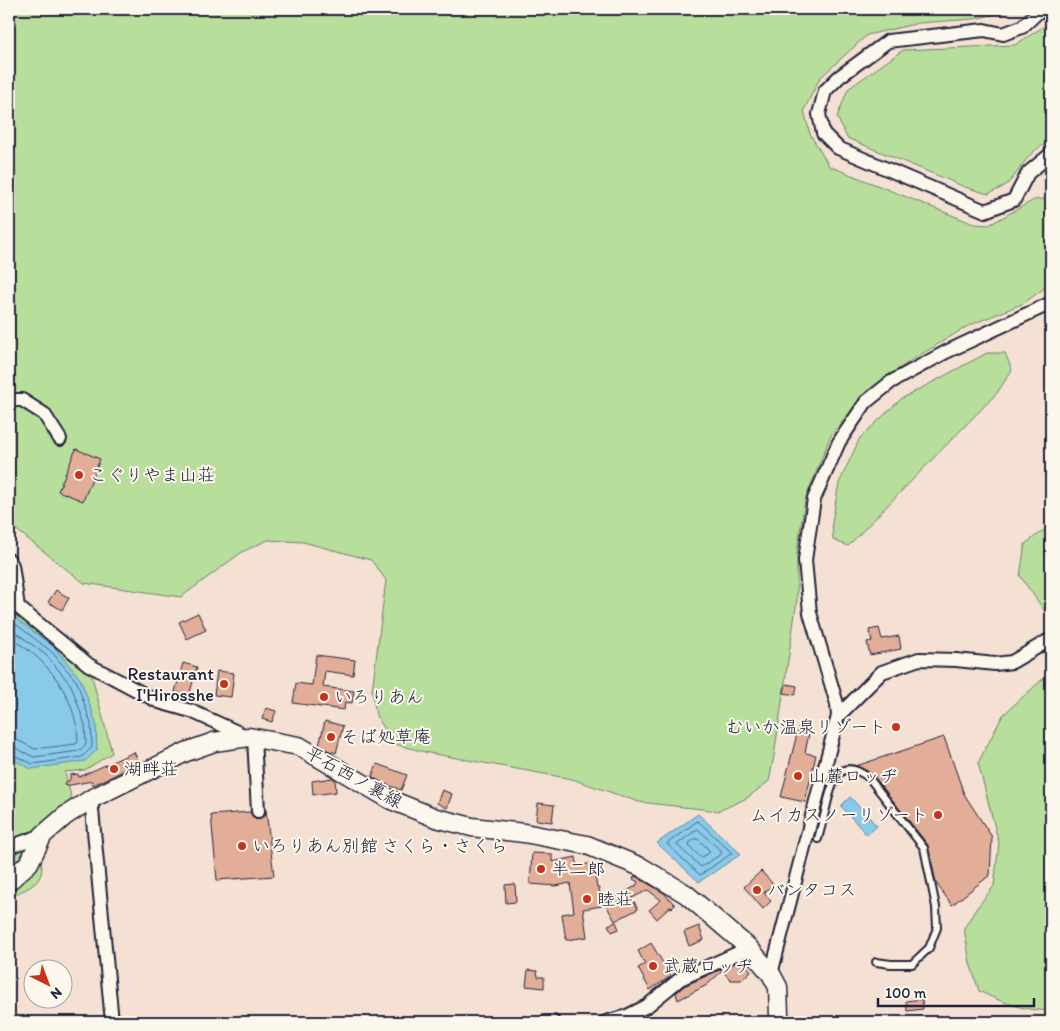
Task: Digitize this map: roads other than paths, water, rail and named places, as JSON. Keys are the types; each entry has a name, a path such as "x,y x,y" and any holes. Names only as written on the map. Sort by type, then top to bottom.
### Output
{"main road":[{"name":"平石西ノ裏線","path":"9,881 29,863 43,835 65,816 91,800 186,752 214,742 252,738 299,746 390,800 436,818 472,827 587,845 641,867 686,894 749,948 778,987 778,1022"}],"street":[{"path":"1049,9 1038,12 1022,27 1003,34 984,30 888,41 839,77 825,91 819,114 823,133 838,148 985,211 1014,200 1028,173 1051,154"},
{"path":"770,974 838,716 837,704 810,613 805,560 814,499 839,442 866,402 891,382 946,352 1051,303"},
{"path":"9,400 22,400 44,414 60,439"},
{"path":"9,560 12,565 18,607 89,665 159,702 191,711 252,738 258,811"},
{"path":"838,716 882,672 919,659 996,664 1012,662 1051,639"},
{"path":"91,800 112,1022"},
{"path":"9,847 43,835"},
{"path":"606,1022 627,1016 647,1006 680,979 749,948"},
{"path":"544,1022 553,1022"}],"lane":[{"path":"818,839 830,789 838,773 846,769 858,770 869,778 924,848 936,907 937,928 929,948 912,964 876,962"}],"water":[{"path":"9,606 10,614 55,648 81,680 96,723 97,750 85,761 31,769 9,757"},
{"path":"850,797 877,826 867,835 841,806"},
{"path":"698,814 741,854 699,882 657,843"}],"place":[{"name":"こぐりやま山荘","path":"79,475"},
{"name":"Restaurant I'Hirosshe","path":"224,684"},
{"name":"いろりあん","path":"324,697"},
{"name":"むいか温泉リゾート","path":"896,727"},
{"name":"そば処草庵","path":"331,737"},
{"name":"湖畔荘","path":"114,769"},
{"name":"山麓ロッヂ","path":"798,776"},
{"name":"ムイカスノーリゾート","path":"938,815"},
{"name":"いろりあん別館 さくら・さくら","path":"242,846"},
{"name":"半二郎","path":"541,869"},
{"name":"バンタコス","path":"757,890"},
{"name":"睦荘","path":"587,899"},
{"name":"武蔵ロッヂ","path":"653,966"}]}
